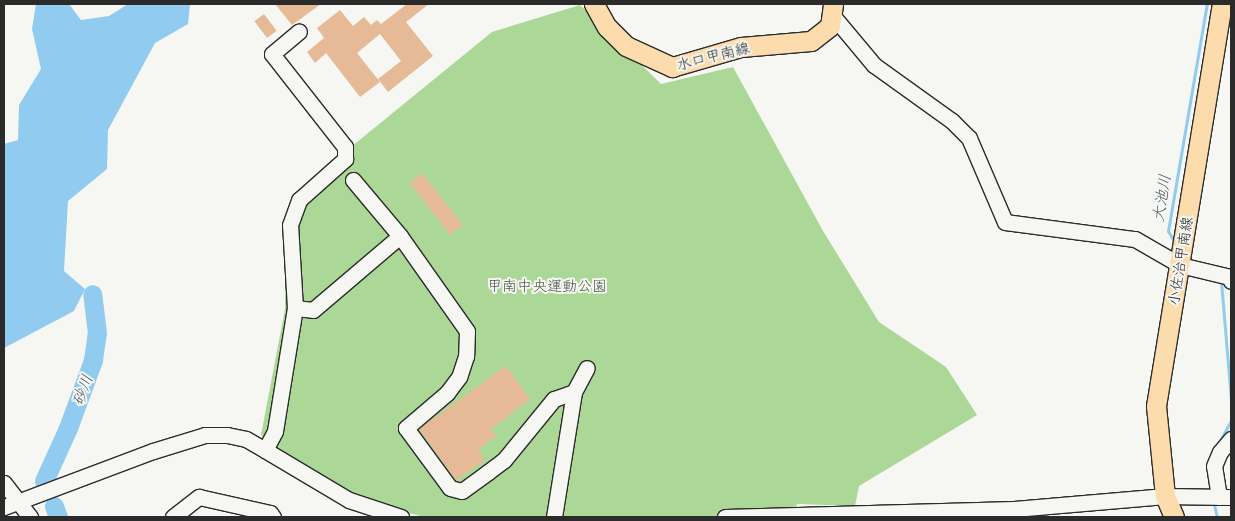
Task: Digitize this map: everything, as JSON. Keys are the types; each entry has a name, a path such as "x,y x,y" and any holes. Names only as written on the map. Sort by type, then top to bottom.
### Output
{"main road":[{"name":"水口甲南線","path":"594,4 607,26 626,46 672,67 741,47 811,40 830,26 833,10"},
{"name":"小佐治甲南線","path":"1174,517 1165,496 1156,406 1222,4"}],"street":[{"path":"833,10 874,65 952,121 969,138 1005,222 1135,239 1180,265 1230,277 1231,281"},
{"path":"265,450 275,431 295,308 290,225 299,200 345,159 345,147 272,54 300,31"},
{"path":"353,180 400,236 467,331 466,356 459,377 447,393 406,428 450,488 462,491 504,460 554,399 574,392"},
{"path":"295,308 313,310 400,236"},
{"path":"554,517 574,392 587,368"},
{"path":"10,505 204,435 246,440 350,500 401,517"},
{"path":"725,517 986,513 1165,496 1225,497 1214,466 1220,452 1231,439"},
{"path":"4,483 10,505 30,517"},
{"path":"180,515 200,497 270,513 273,517"}],"green space":[{"name":"甲南中央運動公園","path":"580,5 661,84 733,67 823,231 879,322 946,367 977,415 859,486 855,506 797,504 795,517 425,517 376,505 324,482 277,452 261,435 285,309 285,235 335,160 492,32"}],"water":[{"path":"36,4 69,4 81,20 109,16 128,4 190,4 188,24 155,43 108,130 107,169 68,201 64,271 85,289 74,311 4,348 4,144 18,140 19,105 41,69 32,29"}],"building":[{"path":"275,4 321,4 292,25"},
{"path":"407,4 429,4 406,22 433,56 388,92 378,79 401,61 380,34 357,53 380,82 360,97 326,53 315,63 307,52 324,38 317,28 340,10 353,26 364,17 371,25 377,20 381,24"},
{"path":"264,14 277,31 267,38 254,21"},
{"path":"422,173 463,225 450,235 409,183"},
{"path":"506,366 530,399 491,429 496,436 478,450 485,460 456,480 419,429"}],"waterway":[{"name":"大池川","path":"1175,243 1168,231 1207,4"},
{"name":"大池川","path":"1221,281 1231,400"},
{"name":"砂川","path":"44,481 68,428 93,360 97,333 92,294"},
{"name":"大池川","path":"1213,453 1231,421"},
{"name":"大池川","path":"1209,473 1210,489"},
{"name":"大池川","path":"1213,500 1217,517"},
{"name":"砂川","path":"54,506 58,517"}]}
